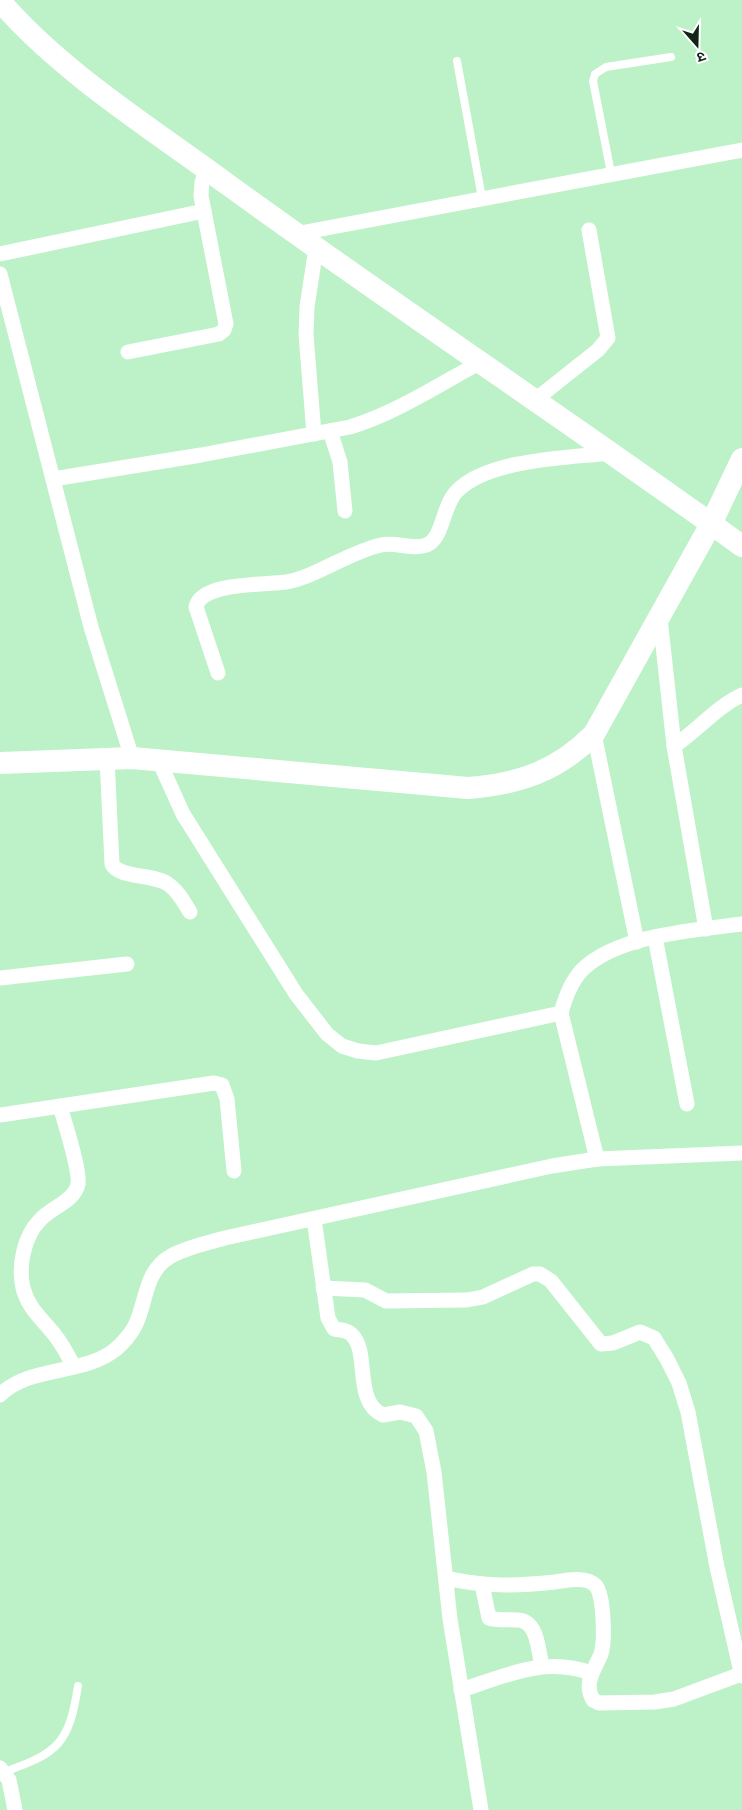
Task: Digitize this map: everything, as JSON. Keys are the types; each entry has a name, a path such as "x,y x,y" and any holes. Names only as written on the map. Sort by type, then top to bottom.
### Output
{"street":[{"path":"0,1 53,53 140,122 295,234 610,452 742,546"},
{"path":"295,234 611,173 742,150"},
{"path":"128,352 219,334 224,330 226,324 204,211 202,182 207,170"},
{"path":"0,254 204,211"},
{"path":"535,400 598,350 608,338 589,230"},
{"path":"314,434 306,335 307,307 316,248"},
{"path":"0,274 5,313 53,479 91,628 132,758"},
{"path":"53,479 201,455 330,431 369,421 481,362"},
{"path":"330,431 340,462 345,512"},
{"path":"218,673 196,607 197,600 202,595 236,587 298,579 339,560 384,545 424,546 433,542 438,534 447,504 458,490 471,480 488,472 516,465 610,452"},
{"path":"0,764 132,758 468,788 498,786 550,768 576,753 594,734 711,524 742,459"},
{"path":"660,618 674,746 685,821 706,929"},
{"path":"674,746 690,735 717,710 742,695"},
{"path":"594,734 636,942"},
{"path":"107,758 112,864 114,869 119,872 152,878 168,884 178,894 190,912"},
{"path":"159,761 183,814 296,994 326,1034 342,1046 358,1052 376,1052 561,1013"},
{"path":"597,1159 561,1013 565,995 582,970 607,954 636,942 655,937 742,924"},
{"path":"655,937 687,1104"},
{"path":"0,978 127,964"},
{"path":"0,1114 214,1083 222,1085 227,1099 234,1171"},
{"path":"60,1106 77,1172 78,1184 73,1194 39,1220 27,1242 21,1264 23,1288 31,1308 53,1333 74,1367"},
{"path":"0,1395 7,1388 24,1380 74,1367 113,1351 126,1339 136,1324 154,1272 169,1257 190,1247 543,1168 597,1159 742,1153"},
{"path":"314,1219 330,1324 334,1329 347,1331 356,1340 367,1396 372,1407 384,1415 400,1412 416,1416 426,1431 461,1690 470,1733 481,1810"},
{"path":"323,1288 365,1290 386,1301 467,1300 484,1297 533,1274 540,1274 551,1280 601,1344 613,1343 640,1332 654,1338 679,1384 688,1412 738,1641 742,1675 674,1699 655,1702 599,1703 593,1700 590,1694 591,1673 603,1644 601,1602 595,1586 590,1582 569,1580 527,1585 482,1584 446,1578"},
{"path":"482,1584 490,1618 528,1622 532,1628 542,1666"},
{"path":"461,1690 542,1666 577,1668 591,1673"},
{"path":"2,1770 9,1780 14,1810"}],"lane":[{"path":"611,173 593,81 594,74 606,66 671,57"},
{"path":"457,61 482,198"},
{"path":"2,1770 44,1756 57,1746 70,1725 78,1686"}]}
